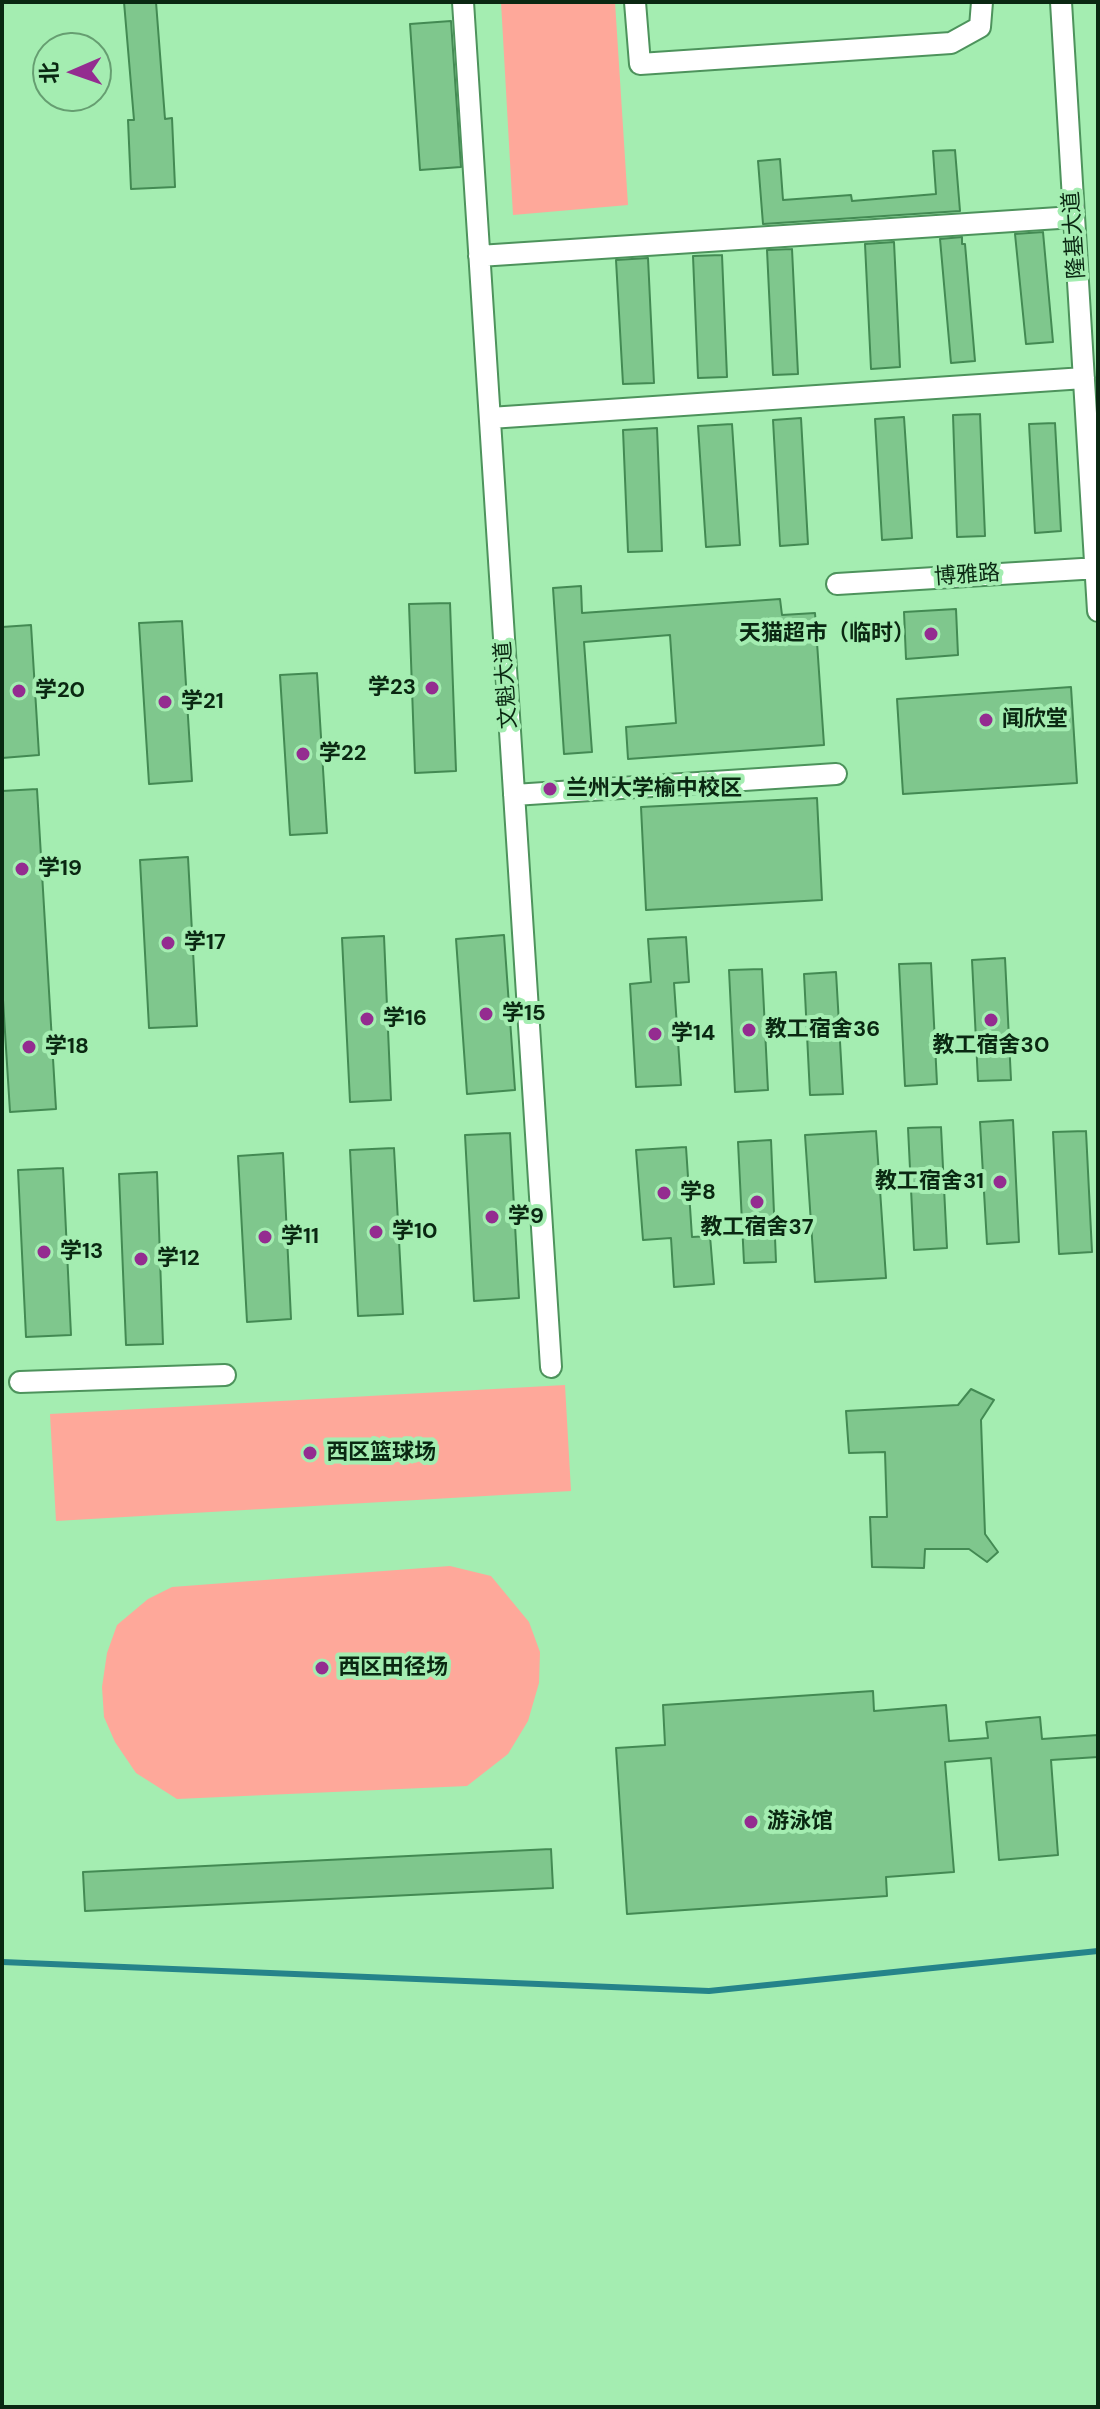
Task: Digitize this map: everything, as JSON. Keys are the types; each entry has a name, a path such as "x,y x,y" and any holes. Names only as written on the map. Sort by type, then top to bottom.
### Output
{"street":[{"name":"文魁大道","path":"463,2 551,1367"},
{"path":"635,2 640,64 951,43 980,27 982,2"},
{"name":"隆基大道","path":"1061,2 1098,611"},
{"path":"479,256 1074,217"},
{"path":"490,418 1084,378"},
{"name":"博雅路","path":"837,584 1097,568"},
{"path":"514,795 836,774"},
{"path":"20,1382 225,1375"}],"shaded area":[{"path":"501,2 615,2 628,205 513,215"},
{"name":"西区篮球场","path":"565,1385 571,1491 56,1521 50,1414"},
{"name":"西区田径场","path":"450,1566 491,1576 529,1622 540,1652 539,1683 528,1721 508,1754 467,1786 177,1799 136,1773 115,1742 104,1717 102,1687 107,1653 117,1625 148,1599 172,1587"}],"building":[{"path":"124,2 156,2 165,119 172,118 175,187 131,189 128,120 134,120"},
{"path":"451,21 461,167 420,170 410,24"},
{"path":"955,150 960,211 763,224 758,161 780,159 783,200 851,195 852,201 936,194 933,151"},
{"path":"1043,232 1053,342 1026,344 1015,234"},
{"path":"962,237 975,361 951,363 940,239"},
{"path":"894,242 900,367 871,369 865,244"},
{"path":"792,249 798,374 773,375 767,250"},
{"path":"722,255 727,377 698,378 693,256"},
{"path":"648,258 654,383 623,384 616,260"},
{"path":"980,414 985,536 957,537 953,415"},
{"path":"904,417 912,538 882,540 875,419"},
{"path":"801,418 808,544 780,546 773,420"},
{"path":"1055,423 1061,531 1035,533 1029,424"},
{"path":"732,424 740,545 706,547 698,426"},
{"path":"657,428 662,551 628,552 623,430"},
{"path":"581,586 582,613 780,599 782,615 815,613 824,745 628,759 626,727 676,723 670,635 584,642 592,752 564,754 553,588"},
{"name":"学23","path":"450,603 456,771 415,773 409,604"},
{"name":"天猫超市（临时）","path":"956,609 958,655 906,659 904,612"},
{"name":"学21","path":"182,621 192,781 149,784 139,623"},
{"name":"学20","path":"31,625 39,755 2,758 2,627"},
{"name":"学22","path":"317,673 327,833 290,835 280,675"},
{"name":"闻欣堂","path":"1071,687 1077,783 903,794 897,699"},
{"path":"37,789 56,1109 10,1112 2,984 2,791"},
{"path":"817,798 822,900 646,910 641,807"},
{"name":"学17","path":"188,857 197,1026 149,1028 140,860"},
{"name":"学15","path":"504,935 515,1090 467,1094 456,939"},
{"name":"学16","path":"384,936 391,1100 350,1102 342,938"},
{"name":"学14","path":"686,937 689,982 674,983 681,1085 636,1087 630,984 651,982 648,939"},
{"name":"教工宿舍30","path":"1005,958 1011,1080 978,1081 972,960"},
{"path":"931,963 937,1084 905,1086 899,964"},
{"name":"教工宿舍36","path":"762,969 768,1090 735,1092 729,970"},
{"path":"836,972 843,1094 810,1095 804,974"},
{"name":"教工宿舍31","path":"1013,1120 1019,1242 987,1244 980,1122"},
{"path":"941,1127 947,1248 914,1250 908,1128"},
{"path":"876,1131 886,1278 815,1282 805,1135"},
{"path":"1086,1131 1092,1252 1059,1254 1053,1132"},
{"name":"学9","path":"510,1133 519,1298 474,1301 465,1135"},
{"name":"教工宿舍37","path":"771,1140 776,1262 744,1263 738,1142"},
{"name":"学8","path":"686,1147 692,1237 710,1236 714,1284 674,1287 671,1238 643,1240 636,1150"},
{"name":"学10","path":"394,1148 403,1314 358,1316 350,1150"},
{"name":"学11","path":"283,1153 291,1319 247,1322 238,1156"},
{"name":"学13","path":"63,1168 71,1335 26,1337 18,1170"},
{"name":"学12","path":"157,1172 163,1344 126,1345 119,1174"},
{"path":"971,1389 994,1400 981,1420 985,1534 998,1552 987,1562 969,1549 925,1549 924,1568 872,1567 870,1517 887,1517 885,1452 849,1453 846,1411 958,1405"},
{"name":"游泳馆","path":"873,1691 874,1711 946,1705 949,1741 988,1738 986,1722 1040,1717 1042,1739 1098,1735 1098,1757 1051,1760 1058,1855 999,1860 991,1758 945,1762 954,1872 886,1877 887,1896 627,1914 616,1748 665,1745 663,1705"},
{"path":"551,1849 553,1888 85,1911 83,1872"}],"waterway":[{"path":"2,1962 709,1991 1098,1951"}],"place":[{"name":"天猫超市（临时）","path":"931,634"},
{"name":"学23","path":"432,688"},
{"name":"学20","path":"19,691"},
{"name":"学21","path":"165,702"},
{"name":"闻欣堂","path":"986,720"},
{"name":"学22","path":"303,754"},
{"name":"兰州大学榆中校区","path":"550,789"},
{"name":"学19","path":"22,869"},
{"name":"学17","path":"168,943"},
{"name":"学15","path":"486,1014"},
{"name":"学16","path":"367,1019"},
{"name":"教工宿舍30","path":"991,1020"},
{"name":"教工宿舍36","path":"749,1030"},
{"name":"学14","path":"655,1034"},
{"name":"学18","path":"29,1047"},
{"name":"教工宿舍31","path":"1000,1182"},
{"name":"学8","path":"664,1193"},
{"name":"教工宿舍37","path":"757,1202"},
{"name":"学9","path":"492,1217"},
{"name":"学10","path":"376,1232"},
{"name":"学11","path":"265,1237"},
{"name":"学13","path":"44,1252"},
{"name":"学12","path":"141,1259"},
{"name":"西区篮球场","path":"310,1453"},
{"name":"西区田径场","path":"322,1668"},
{"name":"游泳馆","path":"751,1822"}]}
